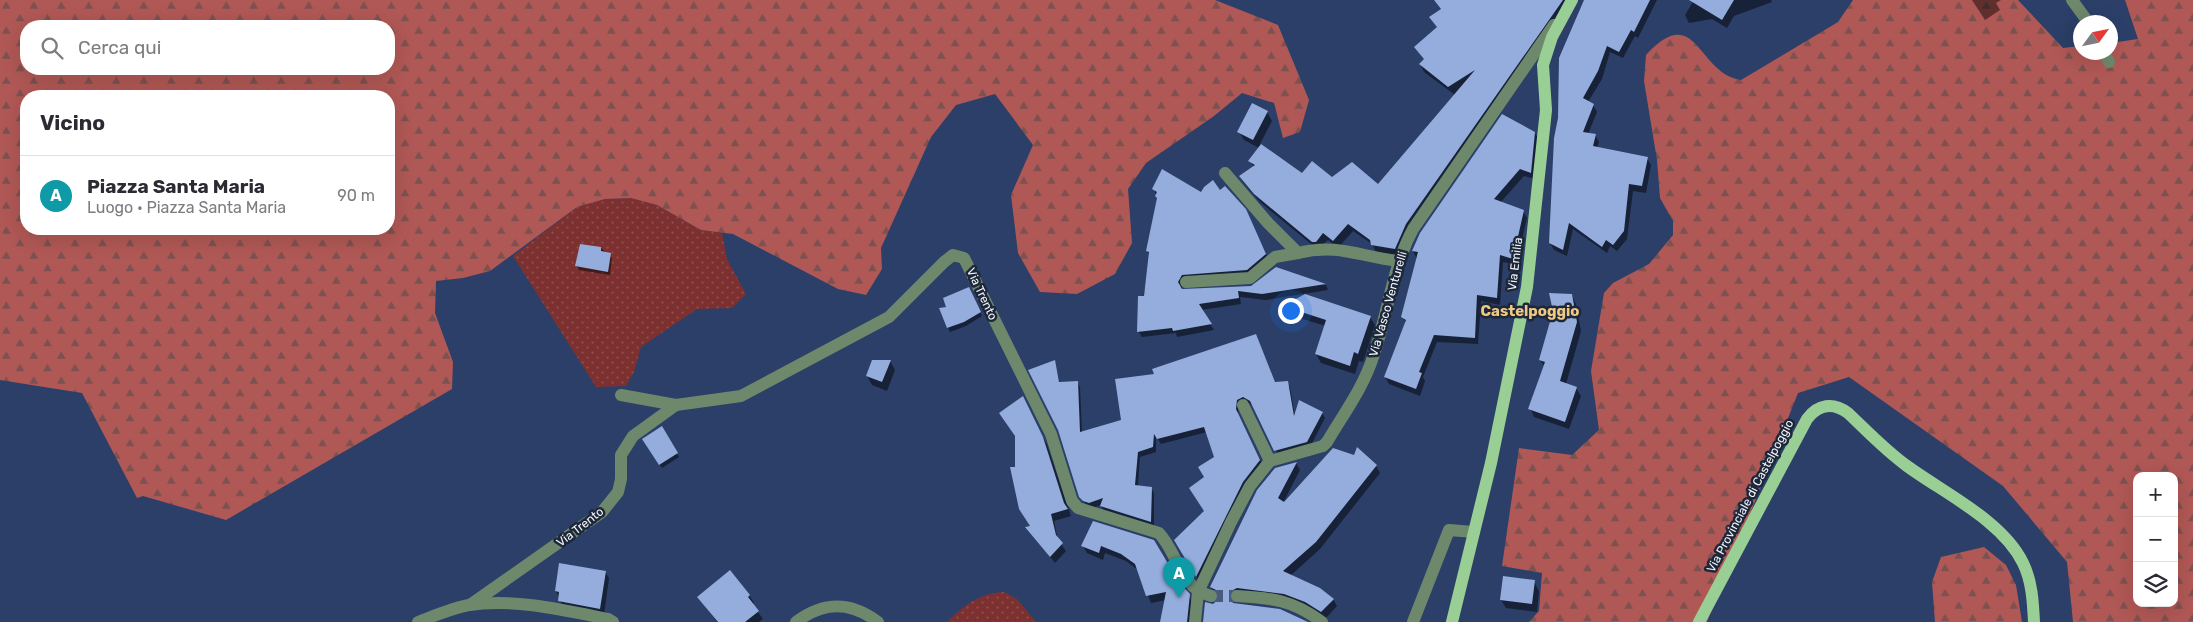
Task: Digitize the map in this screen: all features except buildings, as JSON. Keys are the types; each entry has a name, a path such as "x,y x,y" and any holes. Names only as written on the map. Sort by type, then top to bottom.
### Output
{"main road":[{"name":"Via Emilia","path":"1474,532 1493,454 1527,287 1546,110 1544,64 1552,37 1572,0"},
{"name":"Via Provinciale di Castelpoggio","path":"1699,622 1807,419 1812,412 1826,406 1842,408 1906,465 1996,528 2014,547 2023,562 2032,596 2034,622"},
{"path":"1452,622 1474,532"}],"street":[{"name":"Via Vasco Venturelli","path":"1270,461 1323,446 1364,384 1383,326 1399,261 1413,229 1572,0"},
{"path":"2072,0 2083,15"},
{"path":"1225,173 1268,223 1298,253"},
{"path":"1186,282 1250,278 1275,256 1318,248 1340,248 1399,261"},
{"name":"Via Trento","path":"621,395 676,404 741,396 756,389 778,374 889,317 944,262 953,255 964,258 1051,434 1072,501 1078,508 1159,533 1166,540 1186,579 1200,590"},
{"name":"Via Trento","path":"470,605 602,512 618,492 621,479 621,454 633,436 676,404"},
{"path":"1196,621 1200,590 1233,518 1250,486 1270,461 1243,405"},
{"path":"1413,622 1449,530 1474,532"},
{"path":"1200,590 1212,596"},
{"path":"1237,596 1274,598 1289,602 1322,622"},
{"path":"418,622 470,605 521,604 571,611 608,619 613,622"},
{"path":"796,622 808,612 835,606 863,610 878,622"}],"shaded area":[{"path":"631,198 657,205 701,230 722,232 727,259 746,294 732,308 697,309 641,347 634,372 626,386 596,387 513,256 577,207 605,199"},
{"path":"1004,592 1017,599 1036,622 947,622 960,610 980,597"}],"green space":[{"path":"0,0 1215,0 1278,25 1309,100 1300,132 1283,138 1274,103 1242,93 1214,116 1146,163 1128,189 1132,243 1115,274 1077,294 1040,292 1018,253 1011,195 1033,145 995,94 956,105 931,137 881,248 882,269 866,295 838,289 733,234 701,230 657,205 631,198 605,199 577,207 490,271 463,278 436,281 435,313 453,362 452,389 226,520 143,496 137,498 82,393 0,380"},
{"path":"1853,0 2018,0 2063,48 2073,47 2073,60 2118,60 2118,42 2138,39 2125,0 2193,0 2193,622 2073,622 2067,562 2003,486 1849,377 1798,393 1707,622 1529,622 1539,611 1542,573 1502,566 1519,448 1572,455 1599,430 1591,371 1604,293 1613,283 1649,264 1673,235 1673,221 1660,198 1657,160 1644,81 1646,55 1663,40 1676,35 1687,37 1726,75 1741,80 1838,22"},
{"path":"1984,547 2006,565 2016,585 2022,622 1935,622 1932,582 1941,557"}],"tunnel":[{"path":"1211,596 1237,596"}],"place":[{"name":"Piazza Santa Maria","path":"1179,598"}],"district":[{"name":"Castelpoggio","path":"1530,311"}]}
